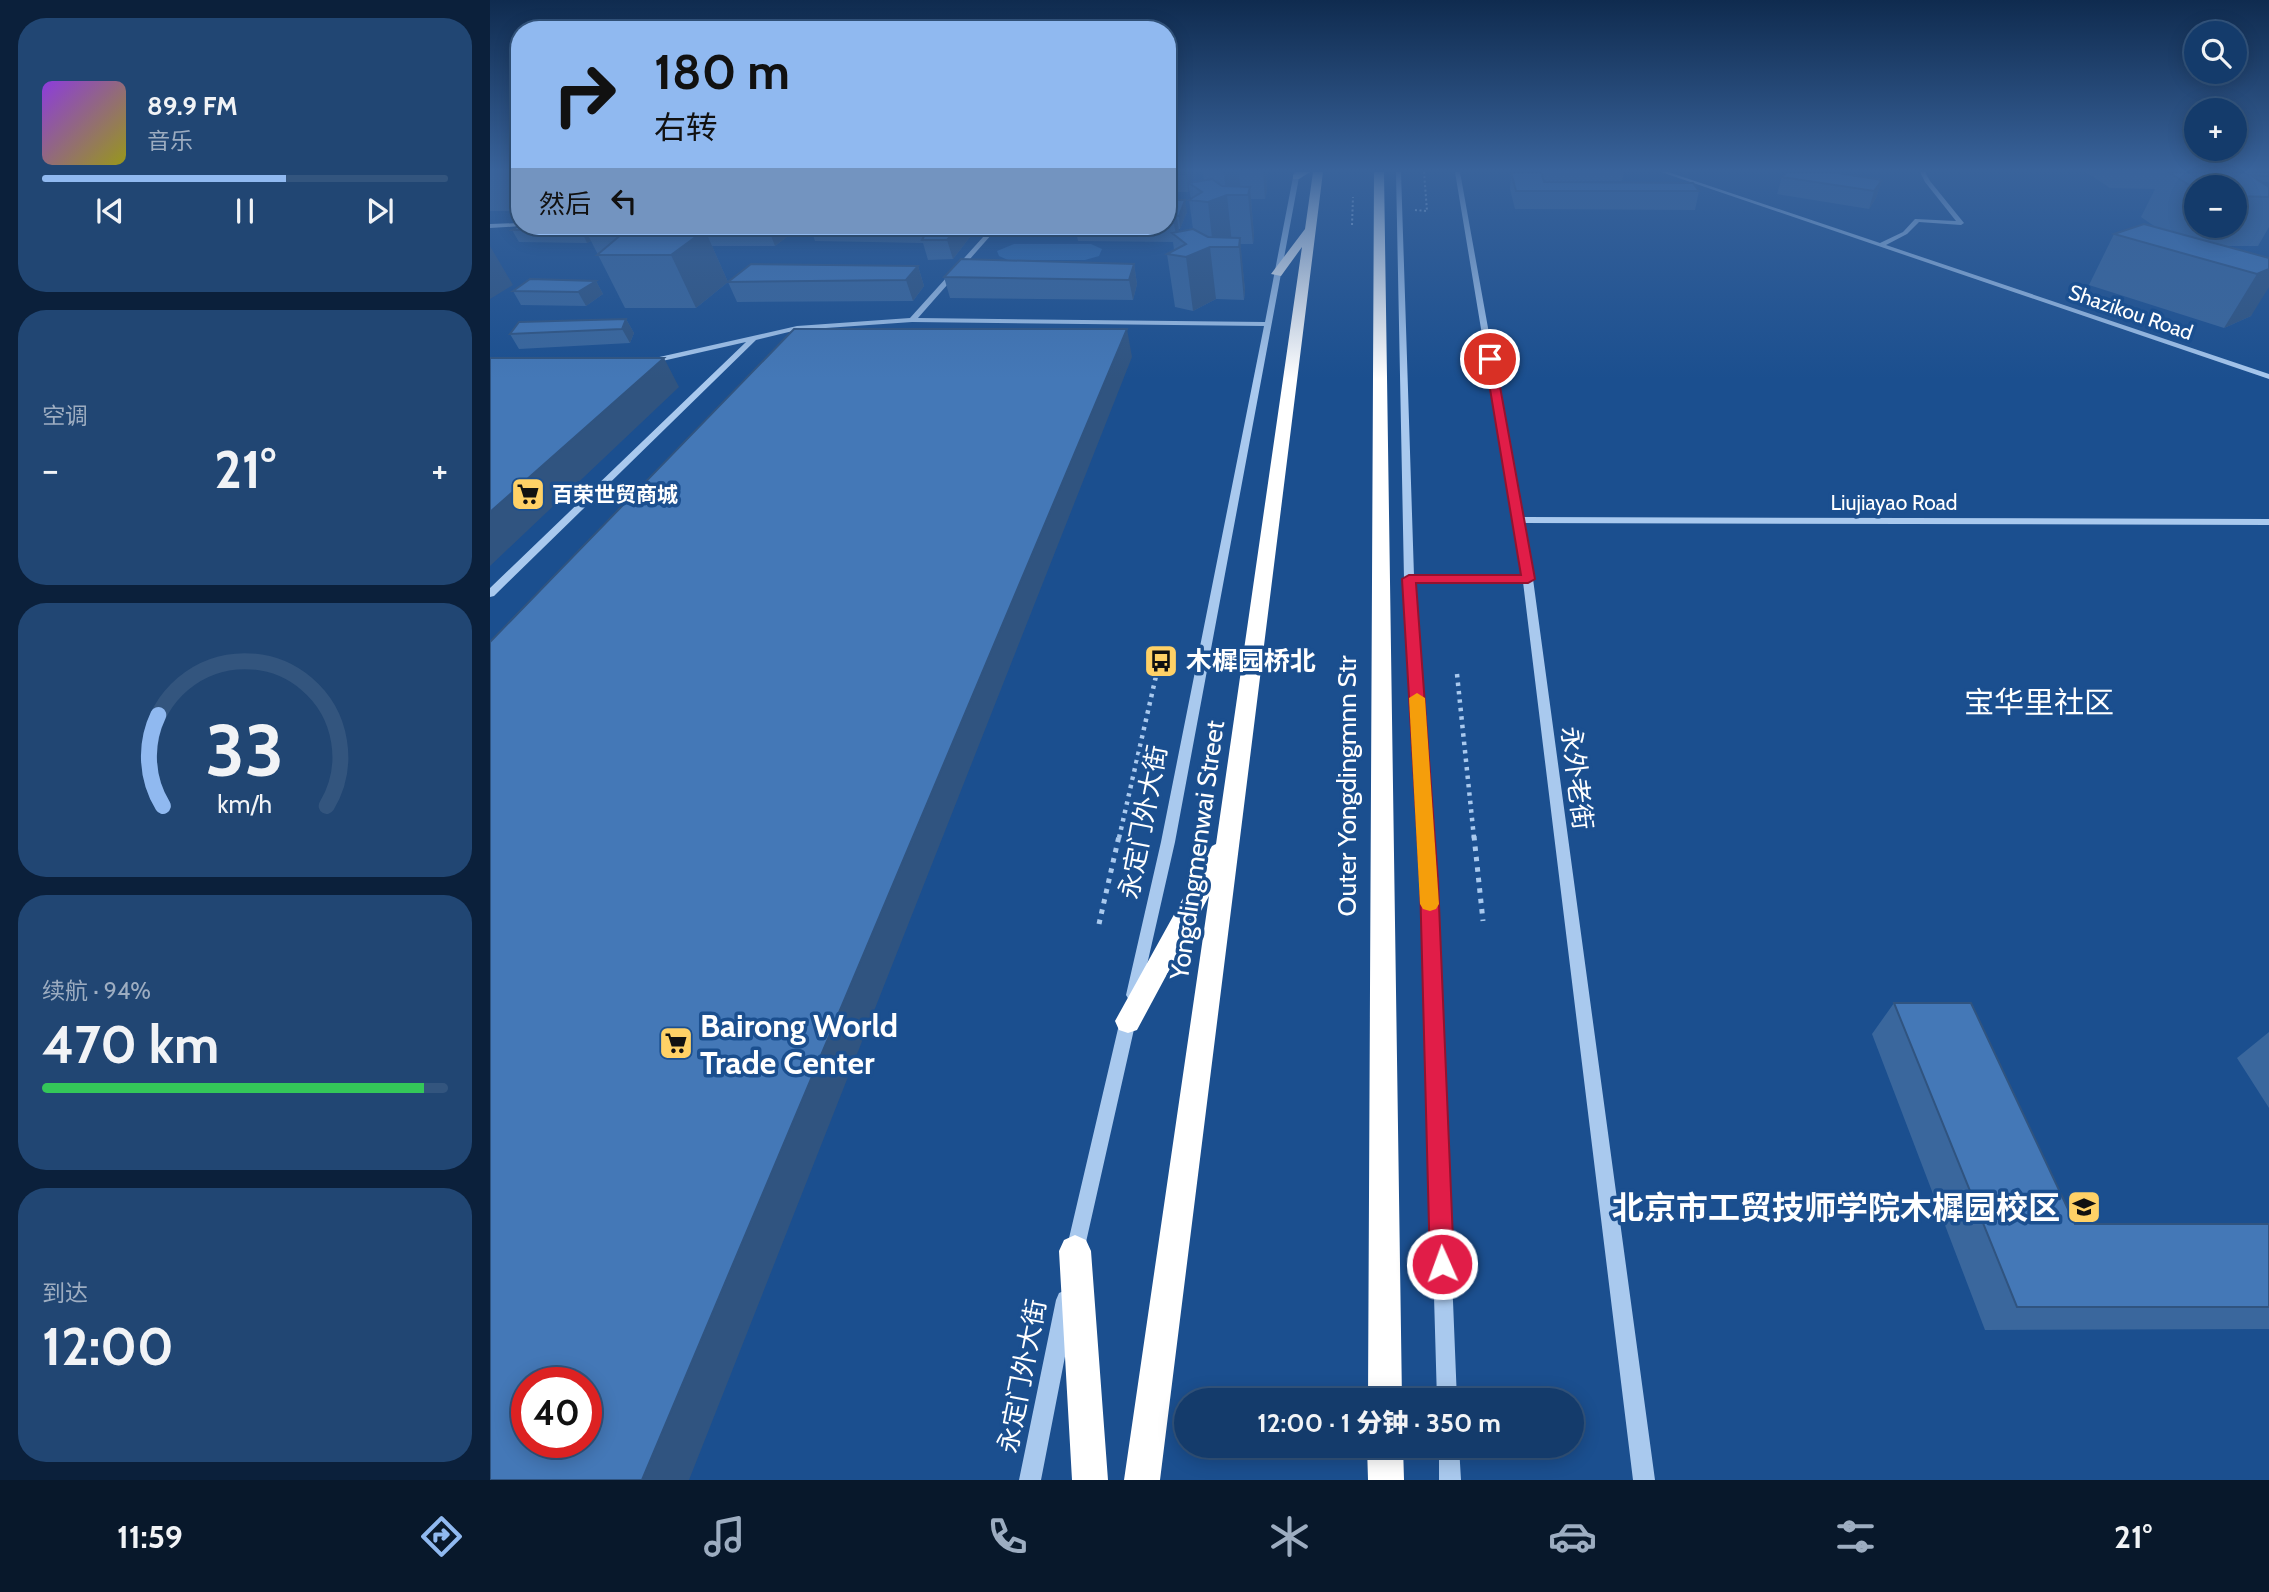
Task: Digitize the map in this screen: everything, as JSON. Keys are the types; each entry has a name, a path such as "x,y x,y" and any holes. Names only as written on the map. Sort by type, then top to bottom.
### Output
{"highway":[{"path":"1277,274 1302,241"},
{"name":"Yongdingmenwai Street","path":"1142,1480 1226,841 1309,241"},
{"name":"Outer Yongdingmnn Str","path":"1379,241 1385,1388"},
{"path":"1128,1021 1226,841"},
{"path":"1075,1251 1090,1480"},
{"path":"1385,1458 1386,1480"}],"street":[{"path":"912,320 983,241"},
{"name":"永定门外大街","path":"1030,1480 1075,1251 1171,828 1284,241"},
{"path":"1400,241 1409,579 1429,881 1447,1388"},
{"name":"永外老街","path":"1469,241 1528,579 1644,1480"},
{"name":"Shazikou Road","path":"1866,241 2269,377"},
{"path":"1880,246 1889,241"},
{"path":"646,363 797,328 912,320 1268,324"},
{"path":"490,594 752,339"},
{"name":"Liujiayao Road","path":"1518,520 2269,522"},
{"path":"1409,579 1528,579"},
{"path":"1449,1458 1450,1480"}],"path":[{"path":"1457,674 1483,921"},
{"path":"1099,924 1156,676"}],"shaded area":[{"path":"1014,244 1091,244 1102,249 1099,256 1085,260 1008,260 999,256 997,251"}],"building":[{"path":"614,241 690,241 671,255 597,255"},
{"path":"1182,241 1240,241 1239,247 1210,247 1186,257 1167,254 1186,244"},
{"path":"2139,241 2207,241 2269,258 2269,269 2257,274"},
{"path":"961,259 1134,264 1129,280 944,277"},
{"path":"751,264 918,266 906,280 728,282"},
{"path":"530,279 596,281 578,292 513,291"},
{"path":"626,319 622,329 510,334 519,322"},
{"name":"Bairong World Trade Center","path":"794,329 1127,329 642,1480 490,1480 490,642"},
{"path":"490,358 664,358 490,512"},
{"path":"1894,1003 1971,1003 2075,1224 2269,1224 2269,1307 2017,1307"}],"slow traffic":[{"path":"1417,698 1430,904"}],"place":[{"name":"百荣世贸商城","path":"528,494"},
{"name":"木樨园桥北","path":"1161,661"},
{"name":"Bairong World Trade Center","path":"676,1043"},
{"name":"北京市工贸技师学院木樨园校区","path":"2084,1207"}],"district":[{"name":"宝华里社区","path":"2039,702"}],"route":[{"path":"1442,1264 1429,881 1409,579 1528,579 1490,359"}]}
